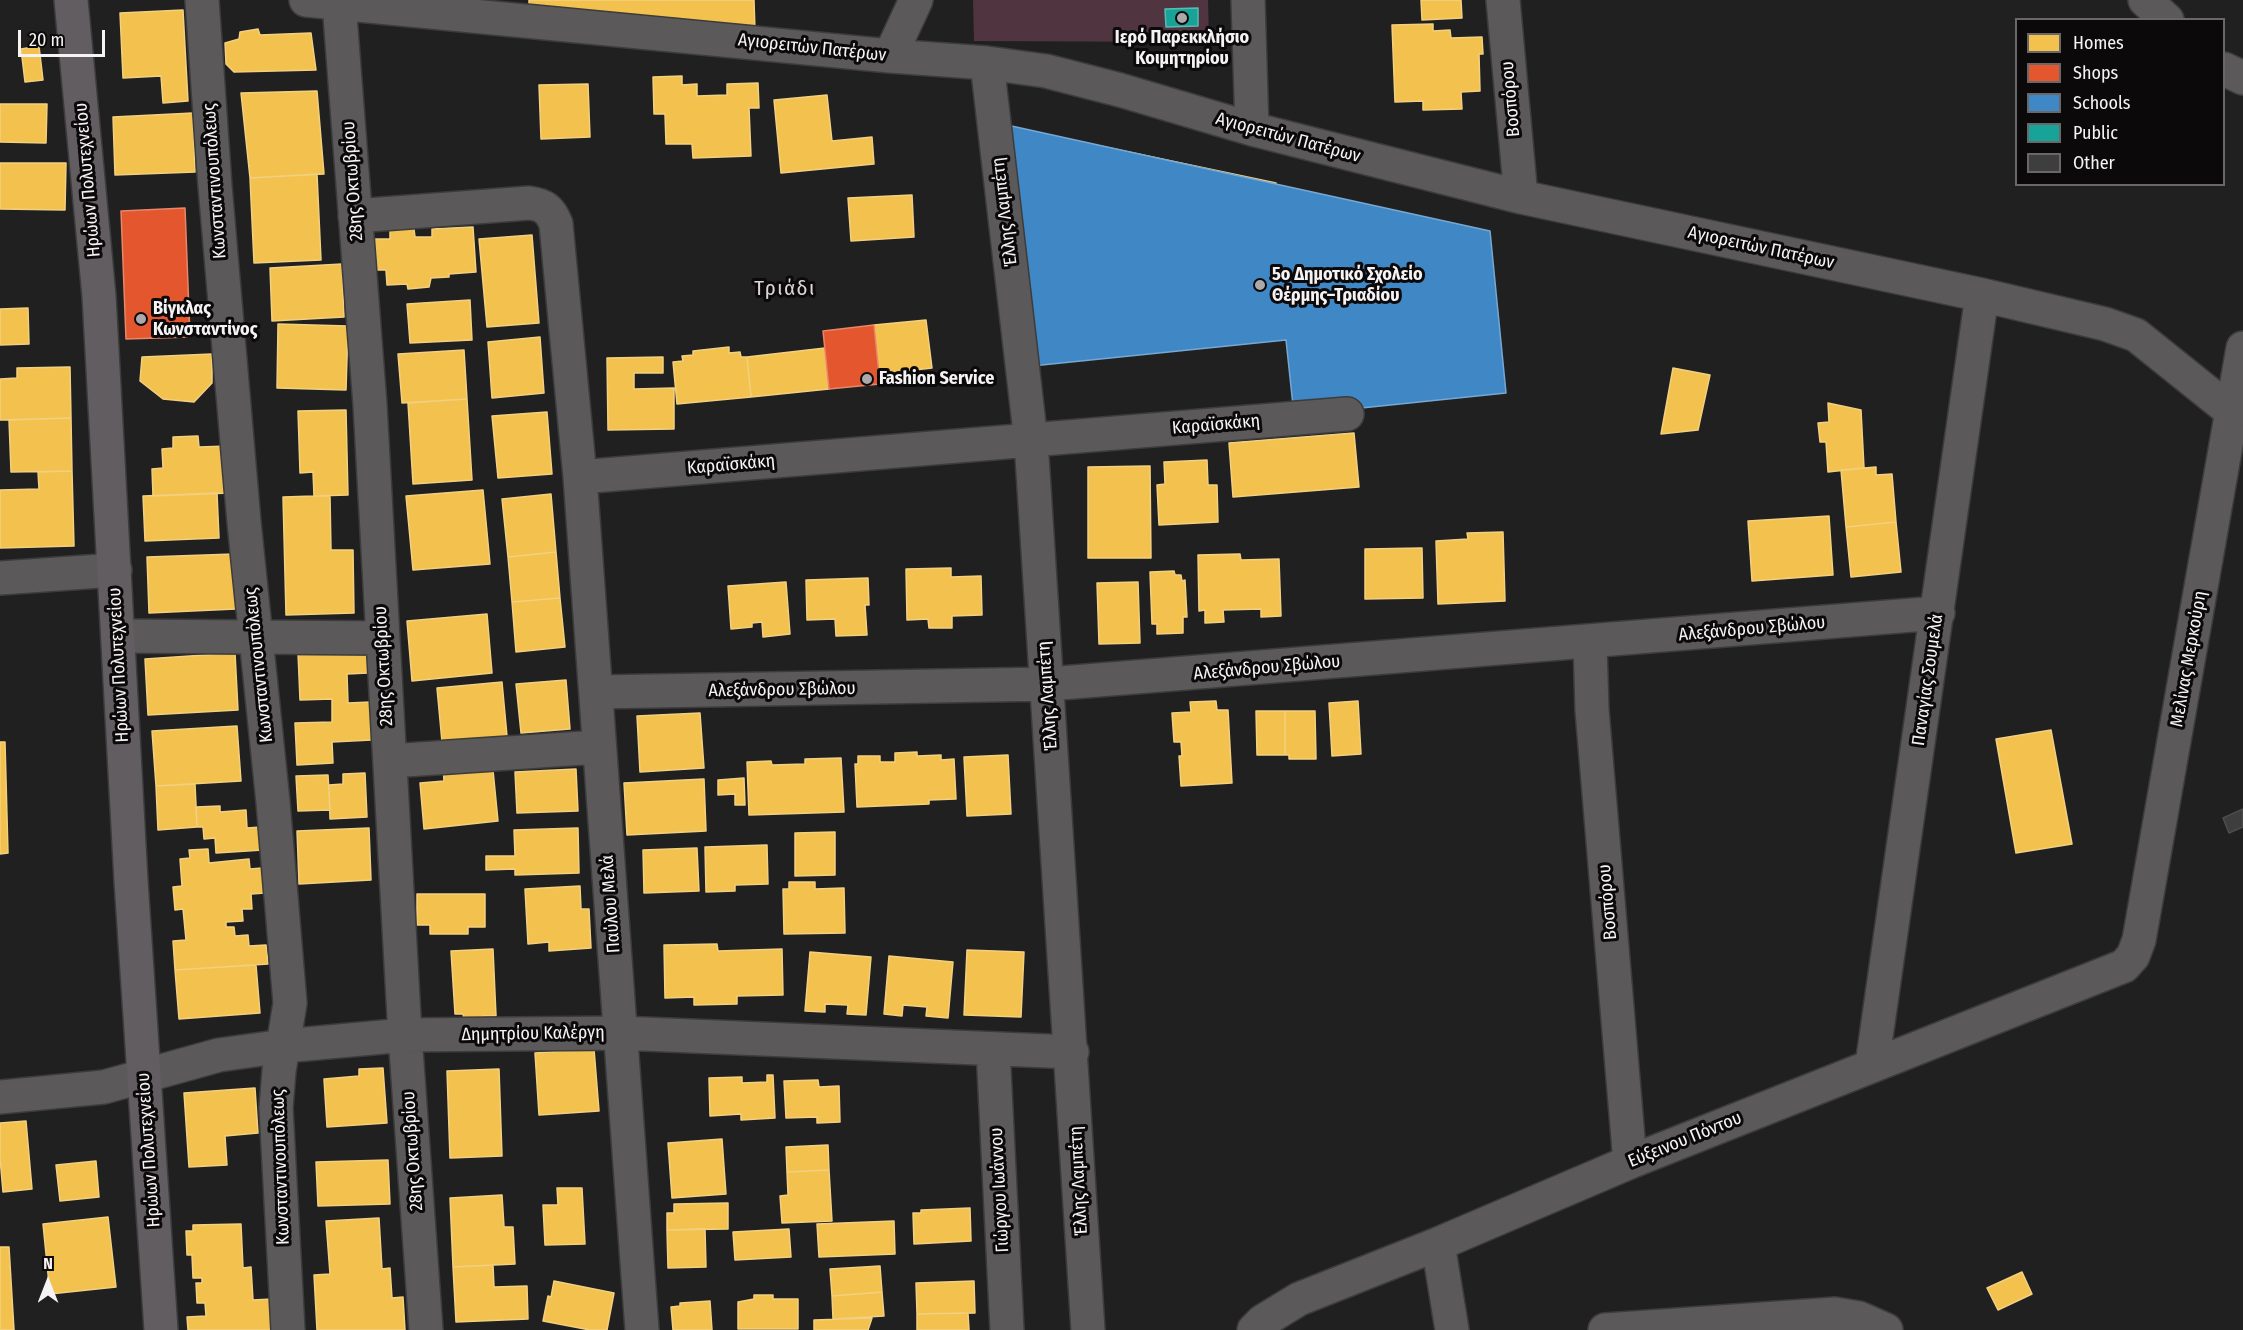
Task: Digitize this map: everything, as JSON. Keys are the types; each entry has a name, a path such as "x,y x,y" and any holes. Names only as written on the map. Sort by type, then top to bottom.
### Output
{"street":[{"name":"Ηρώων Πολυτεχνείου","path":"70,0 99,296 161,1330"},
{"name":"Κωνσταντινουπόλεως","path":"202,0 215,186 290,1003 276,1108 288,1330"},
{"name":"Αγιορειτών Πατέρων","path":"306,0 487,8 890,56 1017,66 1066,76 1252,129 1521,197 1982,295 2105,324 2136,335 2232,412"},
{"path":"890,56 916,0"},
{"path":"1248,0 1252,129"},
{"name":"Βοσπόρου","path":"1503,0 1521,197"},
{"path":"2145,0 2165,18"},
{"name":"28ης Οκτωβρίου","path":"339,3 370,405 405,1035 426,1330"},
{"name":"Έλλης Λαμπέτη","path":"987,63 1031,441 1072,1052 1088,1330"},
{"path":"2225,70 2243,78"},
{"path":"355,216 529,203 540,204 552,213 556,232 580,477"},
{"name":"Παναγίας Σουμελά","path":"1872,1065 1982,295"},
{"name":"Μελίνας Μερκούρη","path":"2124,966 2133,956 2139,940 2243,348"},
{"name":"Καραϊσκάκη","path":"580,477 1347,414"},
{"name":"Παύλου Μελά","path":"580,477 642,1330"},
{"path":"0,578 115,570"},
{"name":"Αλεξάνδρου Σβώλου","path":"596,692 1048,684 1938,613"},
{"path":"118,636 382,638"},
{"name":"Βοσπόρου","path":"1590,642 1589,670 1593,722 1630,1162"},
{"path":"390,761 599,747"},
{"name":"Εύξεινου Πόντου","path":"1254,1330 1263,1321 1299,1299 1438,1244 1630,1162 2124,966"},
{"name":"Δημητρίου Καλέργη","path":"0,1097 104,1087 219,1054 405,1035 620,1033 1072,1052"},
{"name":"Γιώργου Ιωάννου","path":"993,1049 1007,1330"},
{"path":"1438,1244 1452,1330"},
{"path":"1605,1330 1835,1314 1859,1318 1886,1330"}],"shaded area":[{"path":"973,0 1208,0 1209,42 974,41"}],"building: Homes":[{"path":"529,0 754,0 755,31 529,13"},
{"path":"1421,0 1461,0 1462,18 1422,20"},
{"path":"183,10 188,101 163,103 161,76 123,78 120,13"},
{"path":"1433,24 1433,31 1450,30 1451,38 1482,37 1483,54 1479,54 1480,91 1461,92 1462,109 1423,110 1423,101 1395,102 1392,25"},
{"path":"258,29 260,35 311,33 316,70 234,72 226,64 225,43 239,39 240,32"},
{"path":"39,46 43,80 25,82 21,49"},
{"path":"682,76 682,85 697,84 697,96 727,95 727,84 758,83 759,108 749,108 751,156 693,158 692,144 666,144 665,114 654,114 653,77"},
{"path":"588,84 590,137 541,139 539,85"},
{"path":"317,91 324,174 250,178 241,93"},
{"path":"827,95 832,141 872,137 874,164 781,173 774,100"},
{"path":"0,104 47,104 46,143 0,142"},
{"path":"193,113 195,172 115,175 113,117"},
{"path":"1081,142 1276,183 1258,268 1125,240 1119,269 1054,256 1067,196 1053,193 1063,150 1078,154"},
{"path":"0,163 66,163 65,210 0,209"},
{"path":"317,174 321,260 254,263 250,178"},
{"path":"912,195 914,237 851,241 848,198"},
{"path":"473,227 476,272 431,278 429,287 408,289 407,284 387,285 386,270 377,270 375,239 390,239 390,230 414,229 415,237 432,237 432,229"},
{"path":"532,235 539,323 487,327 479,239"},
{"path":"342,264 344,317 272,321 270,268"},
{"path":"470,300 472,340 410,343 407,304"},
{"path":"28,308 29,344 0,345 0,309"},
{"path":"926,320 932,368 879,374 874,325"},
{"path":"278,324 348,326 346,390 277,388"},
{"path":"540,337 544,393 492,398 488,342"},
{"path":"729,347 729,353 740,352 741,357 747,357 751,397 677,404 673,362 683,361 682,356 693,355 693,351"},
{"path":"825,348 829,389 751,397 747,357"},
{"path":"464,350 467,399 402,403 398,354"},
{"path":"212,354 212,383 194,402 163,399 140,381 142,357"},
{"path":"663,357 663,373 634,373 634,389 674,388 674,429 608,430 607,358"},
{"path":"70,367 71,418 0,420 0,379 17,378 17,368"},
{"path":"1673,368 1710,375 1698,430 1661,434"},
{"path":"467,399 472,480 413,484 408,403"},
{"path":"1828,403 1861,410 1864,468 1828,472 1826,442 1820,442 1818,423 1829,422"},
{"path":"346,410 348,495 314,496 313,472 300,473 298,411"},
{"path":"547,412 552,474 498,478 492,416"},
{"path":"71,418 72,471 11,472 9,420"},
{"path":"1354,433 1359,487 1233,497 1229,443"},
{"path":"198,436 199,447 228,446 230,493 153,496 152,469 163,468 162,449 173,448 173,437"},
{"path":"1207,460 1208,485 1217,485 1218,522 1159,525 1157,485 1165,484 1164,462"},
{"path":"1150,466 1151,558 1088,558 1088,467"},
{"path":"1876,467 1876,475 1892,474 1896,522 1846,527 1841,470"},
{"path":"72,471 74,546 0,548 0,490 39,489 38,472"},
{"path":"483,490 490,564 413,570 406,496"},
{"path":"217,493 219,538 145,541 143,496"},
{"path":"551,494 556,552 508,557 502,499"},
{"path":"330,496 331,550 353,550 354,613 286,615 283,497"},
{"path":"1829,516 1833,575 1752,581 1748,521"},
{"path":"1896,522 1901,572 1851,577 1846,527"},
{"path":"1503,532 1505,601 1438,604 1436,541 1468,539 1467,533"},
{"path":"1422,548 1423,598 1365,599 1365,549"},
{"path":"556,552 560,598 512,602 508,557"},
{"path":"234,554 236,609 149,613 147,557"},
{"path":"1240,554 1241,560 1279,559 1281,616 1261,617 1261,609 1223,610 1224,622 1205,623 1205,610 1199,611 1198,555"},
{"path":"951,568 951,577 981,576 982,615 952,616 952,628 929,628 928,619 907,620 906,569"},
{"path":"1174,571 1175,575 1181,575 1182,581 1185,580 1187,617 1183,617 1183,633 1157,634 1157,624 1152,624 1150,572"},
{"path":"868,578 869,605 865,605 867,635 836,636 835,619 807,620 806,580"},
{"path":"786,582 790,634 763,637 762,622 752,623 752,627 731,629 728,586"},
{"path":"1138,582 1140,643 1099,644 1097,583"},
{"path":"560,598 565,647 516,652 512,602"},
{"path":"487,614 492,673 412,681 407,621"},
{"path":"366,650 368,673 347,674 348,703 371,702 372,740 332,742 333,763 297,765 295,723 332,722 332,699 300,700 298,653"},
{"path":"235,653 238,710 148,715 145,659"},
{"path":"566,680 570,729 521,733 516,684"},
{"path":"502,682 507,736 442,742 437,688"},
{"path":"1216,701 1217,710 1228,710 1232,783 1181,786 1179,756 1182,756 1181,742 1174,742 1172,713 1191,712 1190,702"},
{"path":"1358,701 1361,754 1332,756 1329,703"},
{"path":"1256,711 1285,711 1285,755 1257,755"},
{"path":"1285,711 1315,711 1316,759 1289,759 1289,755 1285,755"},
{"path":"700,713 704,768 640,772 637,716"},
{"path":"237,726 241,781 156,786 152,731"},
{"path":"2051,730 2072,844 2016,853 1996,739"},
{"path":"0,742 5,742 8,853 0,854"},
{"path":"917,752 917,756 941,755 941,760 954,759 956,799 929,800 929,804 857,807 855,764 858,764 858,756 880,756 880,762 895,762 895,753"},
{"path":"1008,755 1011,814 967,816 964,757"},
{"path":"841,758 844,812 749,815 747,762 771,761 772,765 805,764 805,759"},
{"path":"492,760 498,821 424,829 420,783 444,781 443,766"},
{"path":"576,769 578,811 517,813 515,772"},
{"path":"365,773 367,817 330,819 329,785 343,784 343,774"},
{"path":"328,775 330,810 298,811 296,776"},
{"path":"744,778 745,805 735,805 735,794 718,795 718,780"},
{"path":"704,779 706,831 627,835 624,783"},
{"path":"195,784 197,827 158,830 156,786"},
{"path":"220,806 220,812 246,810 247,828 261,827 263,850 216,853 215,838 204,839 203,827 197,827 196,807"},
{"path":"369,828 371,880 299,884 297,831"},
{"path":"578,828 579,873 515,875 515,869 486,870 486,856 515,856 514,830"},
{"path":"835,832 835,875 795,876 795,833"},
{"path":"767,845 768,884 735,885 735,891 706,892 705,847"},
{"path":"697,848 699,891 644,893 643,850"},
{"path":"208,849 209,863 249,859 250,869 262,868 265,893 251,894 252,909 242,909 243,921 226,922 226,927 234,927 235,936 248,935 249,946 266,945 268,964 175,970 173,941 186,940 183,909 175,910 173,887 182,886 180,859 190,858 189,850"},
{"path":"789,882 815,882 815,889 844,888 845,933 784,934 783,889 789,889"},
{"path":"580,886 581,909 589,909 591,948 549,951 549,942 528,944 525,889"},
{"path":"417,894 485,894 485,927 468,927 468,934 430,934 430,925 417,925"},
{"path":"717,944 718,951 782,949 783,995 737,996 737,1004 694,1005 694,997 665,998 664,945"},
{"path":"493,949 496,1016 483,1016 483,1020 464,1021 463,1014 455,1014 451,951"},
{"path":"967,950 1024,952 1021,1017 964,1015"},
{"path":"810,952 871,957 866,1015 847,1014 848,1005 825,1004 825,1012 805,1011"},
{"path":"889,956 953,962 948,1018 926,1016 927,1007 903,1005 902,1016 884,1014"},
{"path":"256,965 260,1013 179,1019 175,970"},
{"path":"594,1049 599,1111 539,1115 535,1053"},
{"path":"383,1068 387,1123 327,1127 324,1079 359,1076 359,1069"},
{"path":"499,1069 502,1156 450,1158 447,1071"},
{"path":"767,1075 773,1075 775,1118 741,1120 741,1114 710,1116 709,1078 742,1077 742,1083 767,1082"},
{"path":"818,1080 819,1087 839,1086 840,1122 817,1123 817,1117 786,1118 784,1081"},
{"path":"255,1088 258,1133 225,1136 227,1165 189,1167 184,1093"},
{"path":"26,1121 32,1189 3,1192 0,1123"},
{"path":"722,1139 726,1194 672,1198 668,1143"},
{"path":"828,1145 829,1170 787,1172 786,1147"},
{"path":"388,1160 390,1204 318,1206 316,1162"},
{"path":"96,1161 99,1197 60,1201 56,1165"},
{"path":"829,1170 832,1221 782,1223 780,1196 788,1195 787,1172"},
{"path":"557,1188 582,1188 585,1244 545,1245 543,1205 558,1205"},
{"path":"502,1195 504,1227 513,1227 515,1264 453,1267 450,1198"},
{"path":"728,1203 728,1229 667,1230 667,1213 674,1213 674,1204"},
{"path":"970,1208 971,1241 914,1244 913,1213 921,1213 921,1210"},
{"path":"108,1217 116,1287 50,1294 43,1224"},
{"path":"379,1218 382,1269 390,1268 392,1298 403,1297 405,1330 317,1330 314,1275 330,1274 326,1221"},
{"path":"894,1221 895,1254 819,1257 817,1224"},
{"path":"241,1224 243,1268 251,1267 253,1300 272,1299 273,1330 188,1330 187,1317 206,1316 205,1303 197,1303 196,1283 202,1283 202,1278 193,1278 192,1255 187,1255 186,1231 193,1231 193,1225"},
{"path":"705,1229 706,1267 668,1268 667,1230"},
{"path":"789,1229 791,1257 735,1260 733,1232"},
{"path":"0,1247 9,1247 14,1330 0,1330"},
{"path":"493,1265 494,1287 527,1286 528,1319 456,1322 453,1267"},
{"path":"880,1266 882,1292 832,1296 830,1269"},
{"path":"2022,1272 2032,1294 1998,1310 1987,1288"},
{"path":"554,1281 614,1293 607,1330 590,1330 543,1321 548,1296 551,1297"},
{"path":"974,1281 975,1313 917,1314 916,1283"},
{"path":"882,1292 884,1316 833,1319 832,1296"},
{"path":"754,1295 773,1295 773,1299 798,1299 798,1329 738,1329 738,1302 754,1299"},
{"path":"710,1301 712,1330 673,1330 671,1307 680,1306 680,1303"},
{"path":"968,1313 969,1330 917,1330 917,1314"},
{"path":"872,1318 868,1330 814,1330 814,1320"}],"building: Shops":[{"path":"185,208 190,337 126,339 121,211"},
{"path":"874,325 880,384 829,389 823,331"}],"building: Schools":[{"name":"5ο Δημοτικό Σχολείο Θέρμης–Τριαδίου","path":"1007,125 1490,231 1506,393 1294,415 1286,340 1032,366"}],"building: Public":[{"name":"Ιερό Παρεκκλήσιο Κοιμητηρίου","path":"1198,8 1198,26 1166,27 1165,9"}],"building: Other":[{"path":"2243,809 2243,827 2229,833 2223,818"}],"place":[{"name":"Ιερό Παρεκκλήσιο Κοιμητηρίου","path":"1182,18"},
{"name":"5ο Δημοτικό Σχολείο Θέρμης–Τριαδίου","path":"1260,285"},
{"name":"Βίγκλας Κωνσταντίνος","path":"141,319"},
{"name":"Fashion Service","path":"867,379"}],"district":[{"name":"Τριάδι","path":"785,289"}]}
